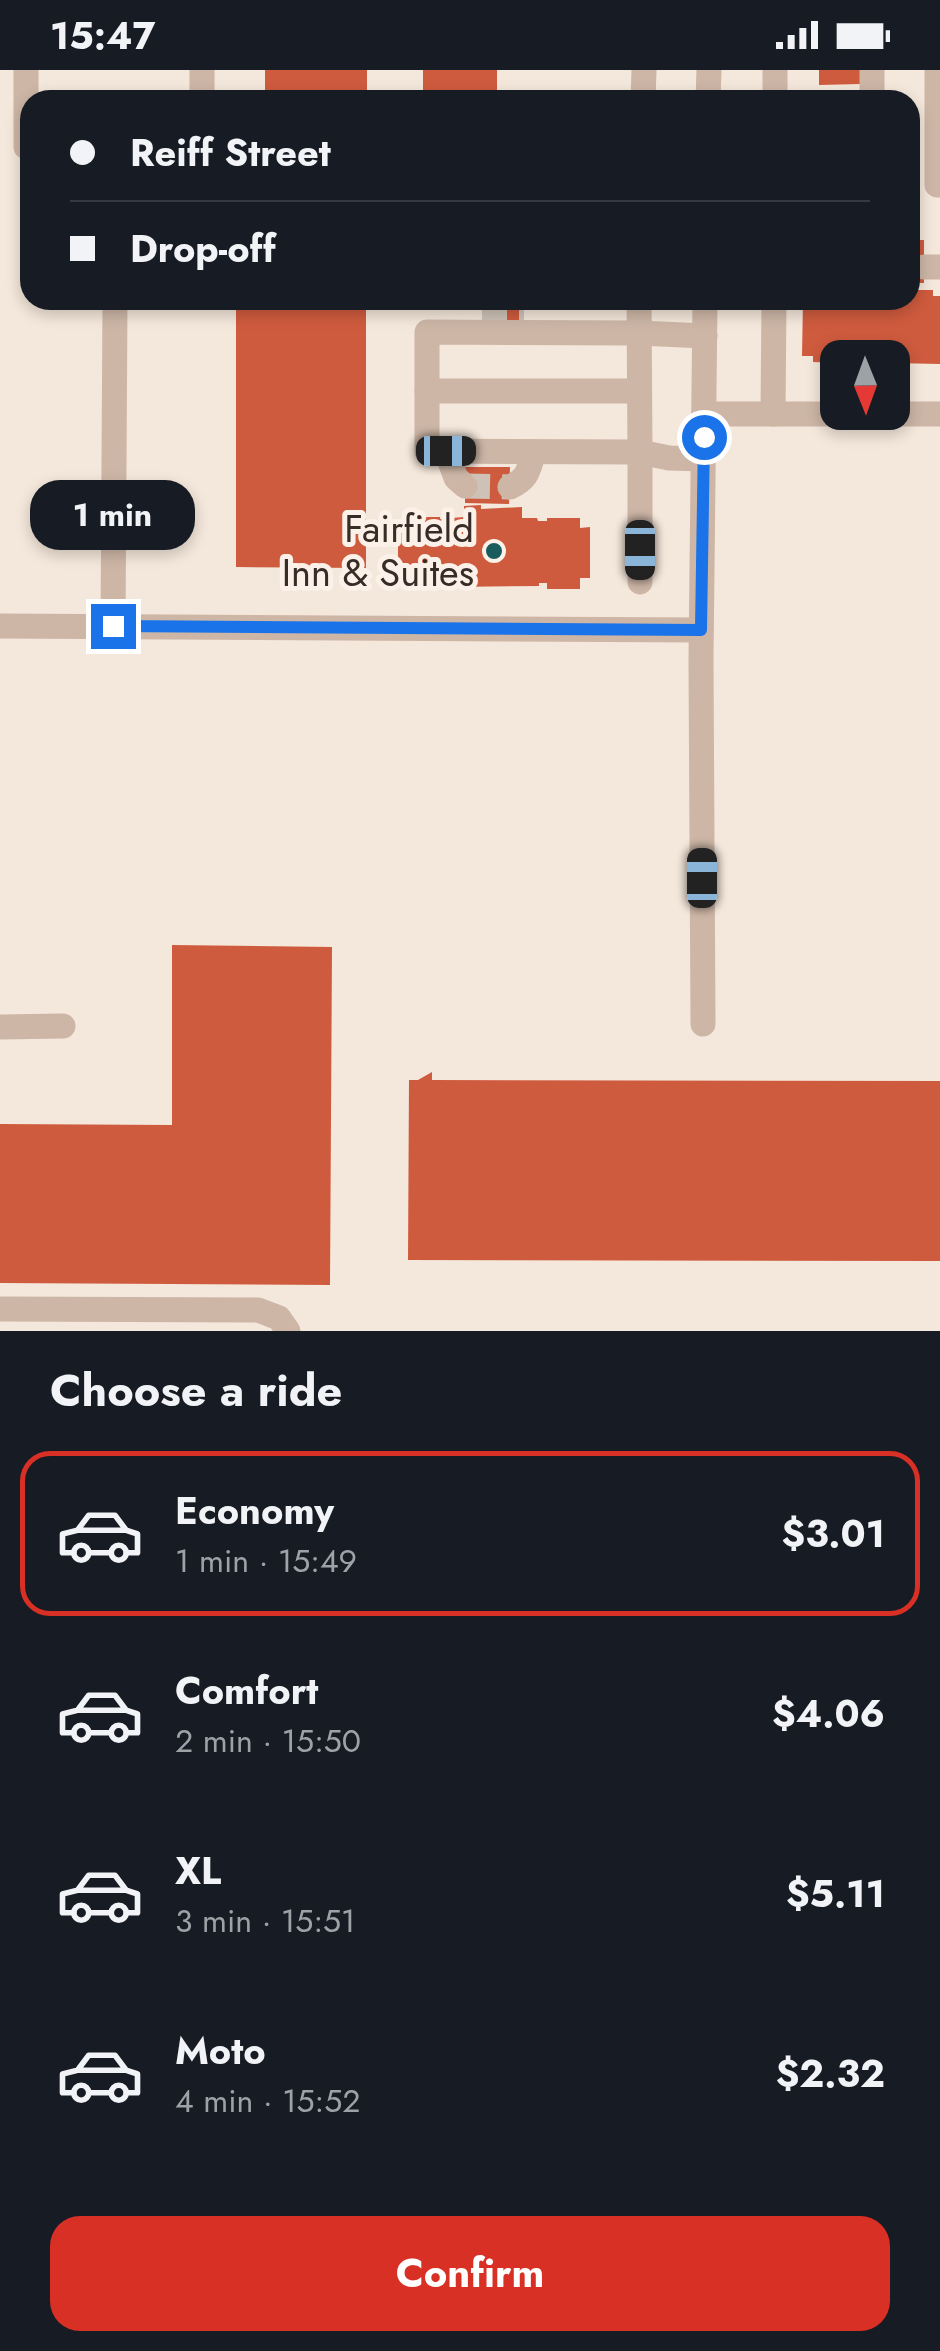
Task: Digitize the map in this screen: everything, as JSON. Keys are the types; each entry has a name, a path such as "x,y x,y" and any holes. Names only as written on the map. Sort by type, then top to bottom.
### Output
{"street":[{"path":"937,70 939,173"},
{"path":"113,626 115,310"},
{"path":"639,310 640,582"},
{"path":"703,1024 701,630 706,310"},
{"path":"773,414 774,310"},
{"path":"704,459 640,452 427,451 427,332 476,323 531,323 705,336"},
{"path":"427,390 640,391"},
{"path":"704,414 940,414"},
{"path":"446,451 456,478 465,486"},
{"path":"510,487 522,482 534,452"},
{"path":"0,626 701,630"},
{"path":"0,1027 62,1026"},
{"path":"0,1309 258,1310 279,1318 288,1331"}],"building":[{"path":"265,70 367,70 367,90 265,90"},
{"path":"423,70 497,70 497,90 423,90"},
{"path":"819,70 860,70 861,84 819,85"},
{"path":"920,240 924,240 924,283 920,283"},
{"path":"920,290 933,290 933,296 940,296 940,364 910,363 910,340 820,340 820,362 813,362 813,356 802,356 803,310 920,310"},
{"path":"236,310 366,310 366,568 236,567"},
{"path":"482,310 524,310 524,323 482,324"},
{"path":"465,467 510,467 509,504 465,503"},
{"name":"Fairfield Inn & Suites","path":"481,505 481,509 522,507 522,518 538,521 580,518 580,528 590,527 590,578 580,578 580,589 547,589 547,583 539,583 407,589 407,575 398,575 398,528 407,528 407,517 464,517 464,506"},
{"path":"172,945 332,947 330,1285 0,1283 0,1124 172,1125"},
{"path":"432,1072 432,1080 940,1081 940,1261 408,1260 409,1080"}],"tunnel":[{"path":"482,314 524,314"},
{"path":"465,486 510,487"}],"place":[{"name":"Fairfield Inn & Suites","path":"494,551"}],"route":[{"path":"113,626 701,630 704,437"}]}
